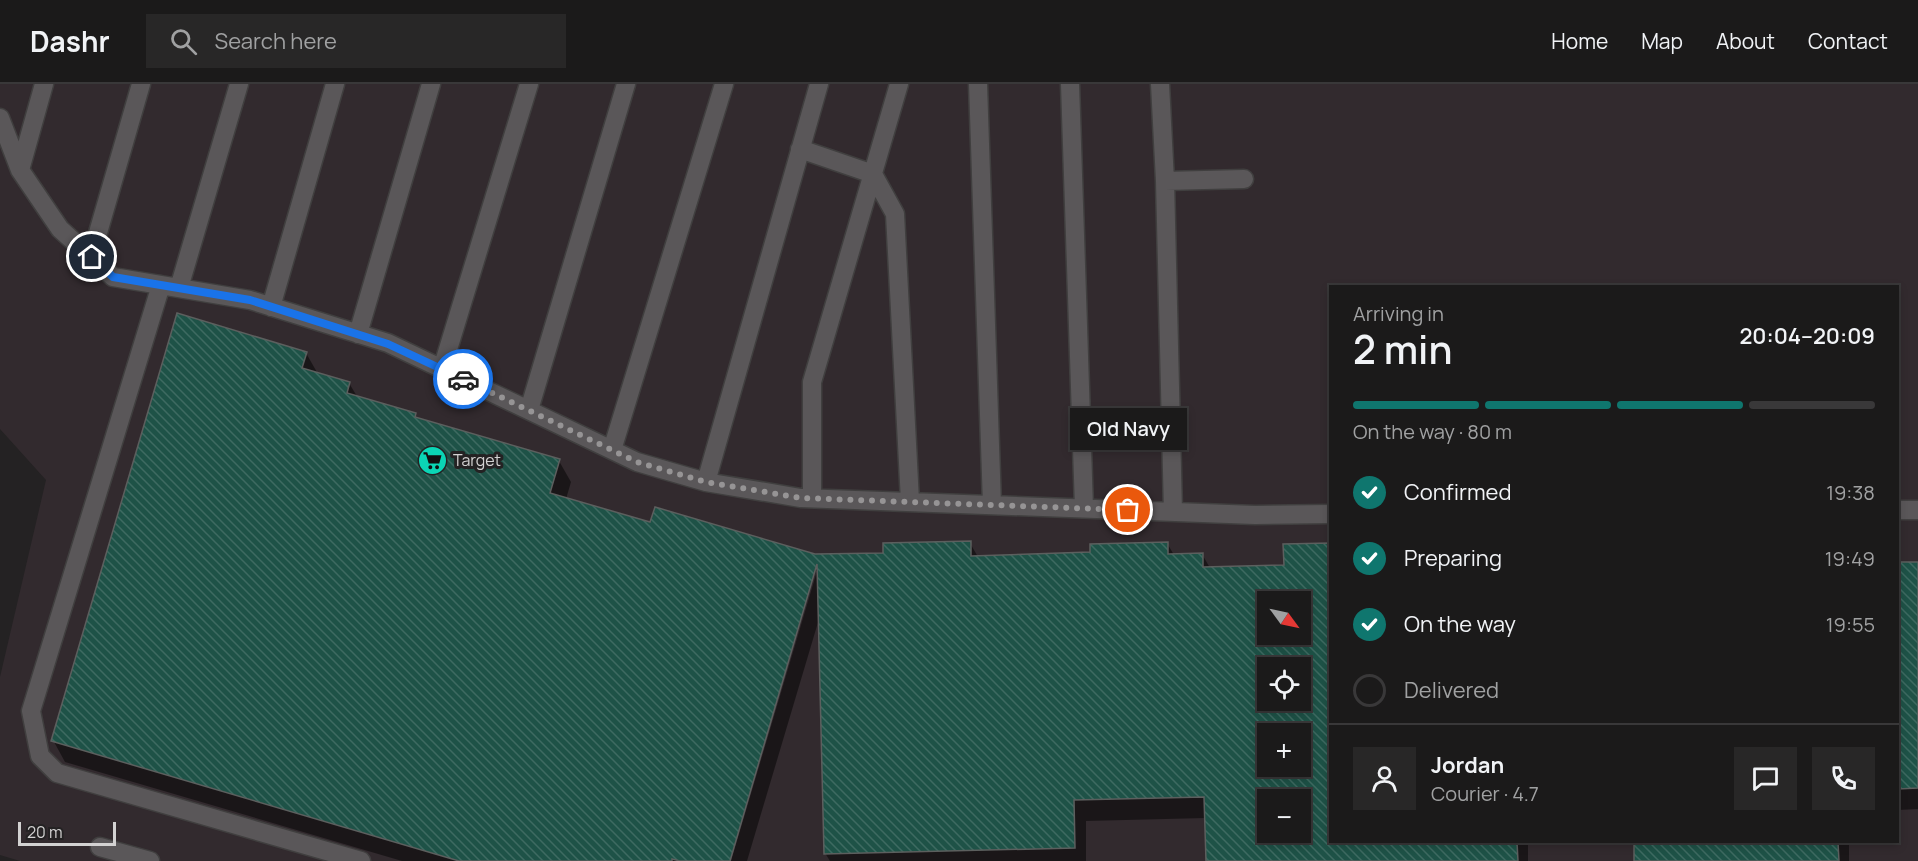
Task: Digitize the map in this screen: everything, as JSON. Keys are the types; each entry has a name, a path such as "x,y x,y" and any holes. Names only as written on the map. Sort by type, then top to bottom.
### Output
{"lane":[{"path":"20,170 44,84"},
{"path":"92,257 141,84"},
{"path":"179,288 239,84"},
{"path":"271,307 336,84"},
{"path":"358,334 431,84"},
{"path":"442,369 529,84"},
{"path":"529,410 626,84"},
{"path":"612,450 724,84"},
{"path":"706,482 819,84"},
{"path":"812,498 812,382 899,84"},
{"path":"978,84 992,505"},
{"path":"1070,84 1084,508"},
{"path":"1160,84 1165,181 1173,512"},
{"path":"0,118 20,170 60,229 113,277 250,300 388,344 637,462 706,482 801,498 1255,515 1329,514"},
{"path":"800,149 873,174 895,214 910,501"},
{"path":"1165,181 1244,179"},
{"path":"161,285 31,711 40,756 57,773 357,861"},
{"path":"1899,510 1918,510"},
{"path":"100,847 150,861"}],"shaded area":[{"path":"0,84 1918,84 1918,861 20,861 0,855 0,677 46,480 0,429"}],"building":[{"path":"177,313 307,352 302,368 350,382 347,393 416,413 415,417 560,459 550,493 650,522 655,507 815,554 883,553 883,543 971,541 971,556 1090,552 1090,544 1168,542 1168,554 1203,553 1203,567 1284,565 1283,544 1329,543 1329,843 1517,843 1518,861 1206,861 1204,797 1074,800 1075,848 824,854 817,564 730,861 672,859 672,861 459,861 51,741"},
{"path":"1899,562 1918,562 1918,788 1899,789"},
{"path":"1634,843 1838,843 1839,861 1634,861"}],"way so far":[{"path":"463,379 637,462 706,482 801,498 1128,510"}],"place":[{"name":"Target","path":"432,460"},
{"name":"Old Navy","path":"1128,510"}],"route":[{"path":"92,257 113,277 250,300 388,344 463,379"}]}
